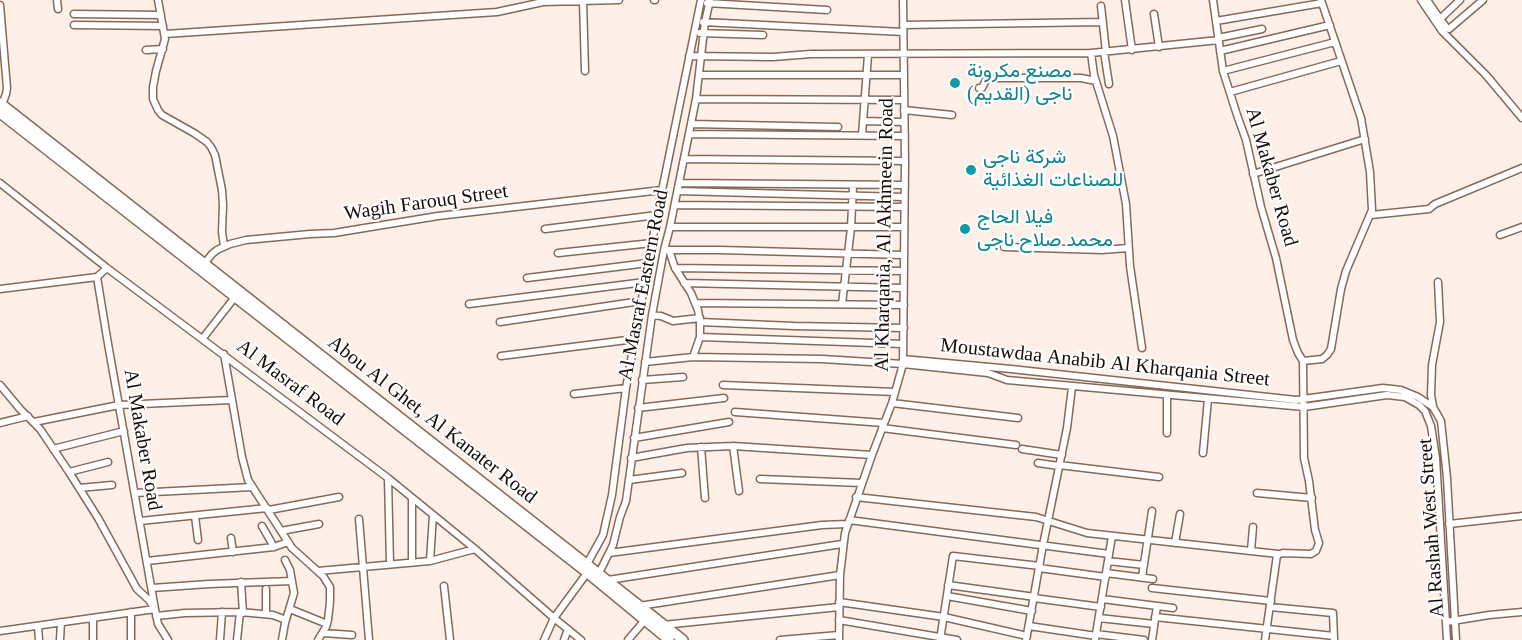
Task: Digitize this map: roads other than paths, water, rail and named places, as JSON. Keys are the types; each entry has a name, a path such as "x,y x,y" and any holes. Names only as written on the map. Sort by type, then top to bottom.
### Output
{"main road":[{"path":"1,107 156,231"},
{"name":"Abou Al Ghet, Al Kanater Road","path":"156,231 204,264 587,568 669,640"},
{"name":"Abou Al Ghet, Al Kanater Road","path":"156,231 235,297 587,568 599,573 683,640"}],"street":[{"path":"57,0 58,9"},
{"path":"158,0 165,34 153,87 153,99 162,115 207,142 215,154 222,190 224,246"},
{"path":"165,34 497,12 537,3 619,0"},
{"name":"Al Kharqania, Al Akhmeein Road","path":"839,638 842,544 856,497 896,392 903,362 905,161 903,0"},
{"path":"1125,0 1132,50"},
{"name":"Al Makaber Road","path":"1213,0 1223,71 1246,140 1276,258 1293,340 1303,361"},
{"path":"1421,0 1442,31 1486,75 1522,118"},
{"path":"1427,0 1447,28 1450,28 1483,0"},
{"path":"1440,19 1460,0"},
{"path":"583,1 585,71"},
{"path":"701,2 827,10"},
{"name":"Al Masraf Eastern Road","path":"544,640 554,618 587,568 603,535 612,495 626,388 641,301 676,117 701,2"},
{"name":"Al Masraf Eastern Road","path":"599,573 613,545 626,501 652,315 692,122 705,22 710,2"},
{"path":"856,497 1025,516 1048,520 1080,531 1112,536 1278,554 1311,554 1318,549 1319,540 1304,458 1303,361 1322,359 1331,349 1346,271 1371,215 1372,201 1365,139 1322,2 1216,21"},
{"path":"0,5 7,88 1,107"},
{"path":"1101,6 1109,84"},
{"path":"74,14 161,15"},
{"path":"1154,14 1159,47"},
{"path":"696,22 903,29 1103,22"},
{"path":"74,25 163,26"},
{"path":"1220,51 1330,26"},
{"path":"689,56 1091,53 1219,39 1262,29"},
{"path":"694,33 763,35"},
{"path":"1223,71 1335,42"},
{"path":"146,50 163,49"},
{"path":"1091,53 1096,81 1113,136 1126,204 1128,248 1142,348"},
{"path":"862,135 868,55"},
{"path":"1230,92 1341,61"},
{"path":"699,75 904,75"},
{"path":"979,88 982,88 987,78 1081,78 1096,81"},
{"path":"696,99 904,100"},
{"path":"904,110 952,115"},
{"path":"676,117 692,122 838,127"},
{"path":"862,121 904,122"},
{"path":"689,134 904,135"},
{"path":"1253,174 1365,139"},
{"path":"684,159 905,161"},
{"path":"1371,215 1429,209 1435,204 1522,168"},
{"name":"Al Masraf Road","path":"0,183 107,268 388,478 581,640"},
{"path":"680,183 905,185"},
{"path":"842,304 851,228 853,186"},
{"name":"Wagih Farouq Street","path":"204,264 212,254 237,241 334,233 438,216 662,190"},
{"path":"678,191 904,197"},
{"path":"675,205 904,207"},
{"path":"545,229 657,215"},
{"path":"670,227 904,227"},
{"path":"1500,235 1522,227"},
{"path":"558,253 652,243"},
{"path":"1004,247 1102,250 1128,248"},
{"path":"693,357 700,337 700,320 696,303 667,250 903,255"},
{"path":"527,278 648,263"},
{"path":"0,289 97,277 107,268"},
{"path":"675,268 903,271"},
{"name":"Al Makaber Road","path":"97,277 155,612"},
{"path":"469,304 645,282"},
{"name":"Al Rashah West Street","path":"1438,282 1440,322 1432,365 1431,395 1433,407 1441,421 1447,478 1456,640"},
{"path":"684,284 903,288"},
{"path":"203,339 235,297"},
{"path":"500,322 641,301"},
{"path":"696,303 904,305"},
{"path":"652,315 673,321 700,320 903,328"},
{"path":"700,337 903,344"},
{"path":"501,356 635,339"},
{"path":"224,354 243,465 252,487 288,542 318,571 330,587 327,624 318,640"},
{"path":"645,362 693,357 822,358 903,362"},
{"name":"Moustawdaa Anabib Al Kharqania Street","path":"903,362 990,373 1007,380 1304,407"},
{"name":"Moustawdaa Anabib Al Kharqania Street","path":"903,362 1011,369 1296,400 1304,399"},
{"path":"642,380 683,377"},
{"path":"0,385 34,422 69,472 98,518 137,589 149,600 168,640"},
{"path":"723,385 896,392"},
{"path":"663,625 839,604 944,617 1027,638 1067,428 1072,387"},
{"path":"574,394 626,388"},
{"path":"1304,399 1374,389 1392,389 1418,396 1433,407 1425,411"},
{"path":"1167,395 1167,433"},
{"name":"Al Rashah West Street","path":"1304,407 1387,395 1405,397 1425,411 1433,436 1436,458 1447,640"},
{"path":"638,408 724,398"},
{"path":"1203,453 1208,399"},
{"path":"34,422 119,405 231,400"},
{"path":"892,403 1018,418"},
{"path":"735,412 883,425 1062,455"},
{"path":"0,423 28,416"},
{"path":"634,438 729,422"},
{"path":"53,448 124,431"},
{"path":"1433,436 1442,435"},
{"path":"632,458 701,447 733,446 872,455"},
{"path":"733,446 739,491"},
{"path":"701,447 705,498"},
{"path":"69,472 108,462"},
{"path":"1038,463 1158,477"},
{"path":"629,480 682,473"},
{"path":"388,478 390,564"},
{"path":"760,479 862,483"},
{"path":"79,488 112,485"},
{"path":"135,493 252,487"},
{"path":"1257,493 1311,498"},
{"path":"140,521 268,509 339,497"},
{"path":"412,498 412,562"},
{"path":"1142,577 1152,511"},
{"path":"1175,543 1180,514"},
{"path":"430,561 433,515"},
{"path":"195,516 198,540"},
{"path":"1449,524 1522,516"},
{"path":"359,519 369,640"},
{"path":"609,552 848,522 1043,545 1144,566"},
{"path":"281,531 319,524"},
{"path":"262,526 274,547"},
{"path":"1251,551 1254,527"},
{"path":"1096,637 1112,536"},
{"path":"1441,538 1450,537"},
{"path":"231,538 233,552"},
{"path":"147,561 274,547 288,542"},
{"path":"608,580 842,544"},
{"path":"318,571 430,561 475,549"},
{"path":"1265,640 1275,560 1278,554"},
{"path":"940,638 953,556 1153,579"},
{"path":"282,640 294,593 290,570 285,560"},
{"path":"639,606 840,575"},
{"path":"152,588 292,580"},
{"path":"237,640 242,612 241,582"},
{"path":"948,585 1101,608"},
{"path":"444,586 450,640"},
{"path":"1152,588 1332,612 1334,638 1155,616"},
{"path":"266,589 266,614"},
{"path":"947,596 1032,610"},
{"path":"1102,599 1173,608"},
{"path":"1152,640 1157,606"},
{"path":"290,609 327,624"},
{"path":"131,612 131,640"},
{"path":"0,631 131,612 242,612 266,614 286,620"},
{"path":"220,640 222,612"},
{"path":"1446,622 1522,612"},
{"path":"93,618 93,640"},
{"path":"1099,618 1154,624"},
{"path":"628,640 645,620"},
{"path":"839,620 957,640"},
{"path":"60,640 61,622"},
{"path":"38,626 39,640"},
{"path":"1029,626 1096,637 1144,640"},
{"path":"564,640 568,629"},
{"path":"161,640 162,630"},
{"path":"323,633 352,635"},
{"path":"780,640 839,638"}],"place":[{"name":"مصنع مكرونة ناجى (القديم)","path":"955,83"},
{"name":"شركة ناجى للصناعات الغذائية","path":"971,170"},
{"name":"فيلا الحاج محمد صلاح ناجى","path":"965,229"}]}
